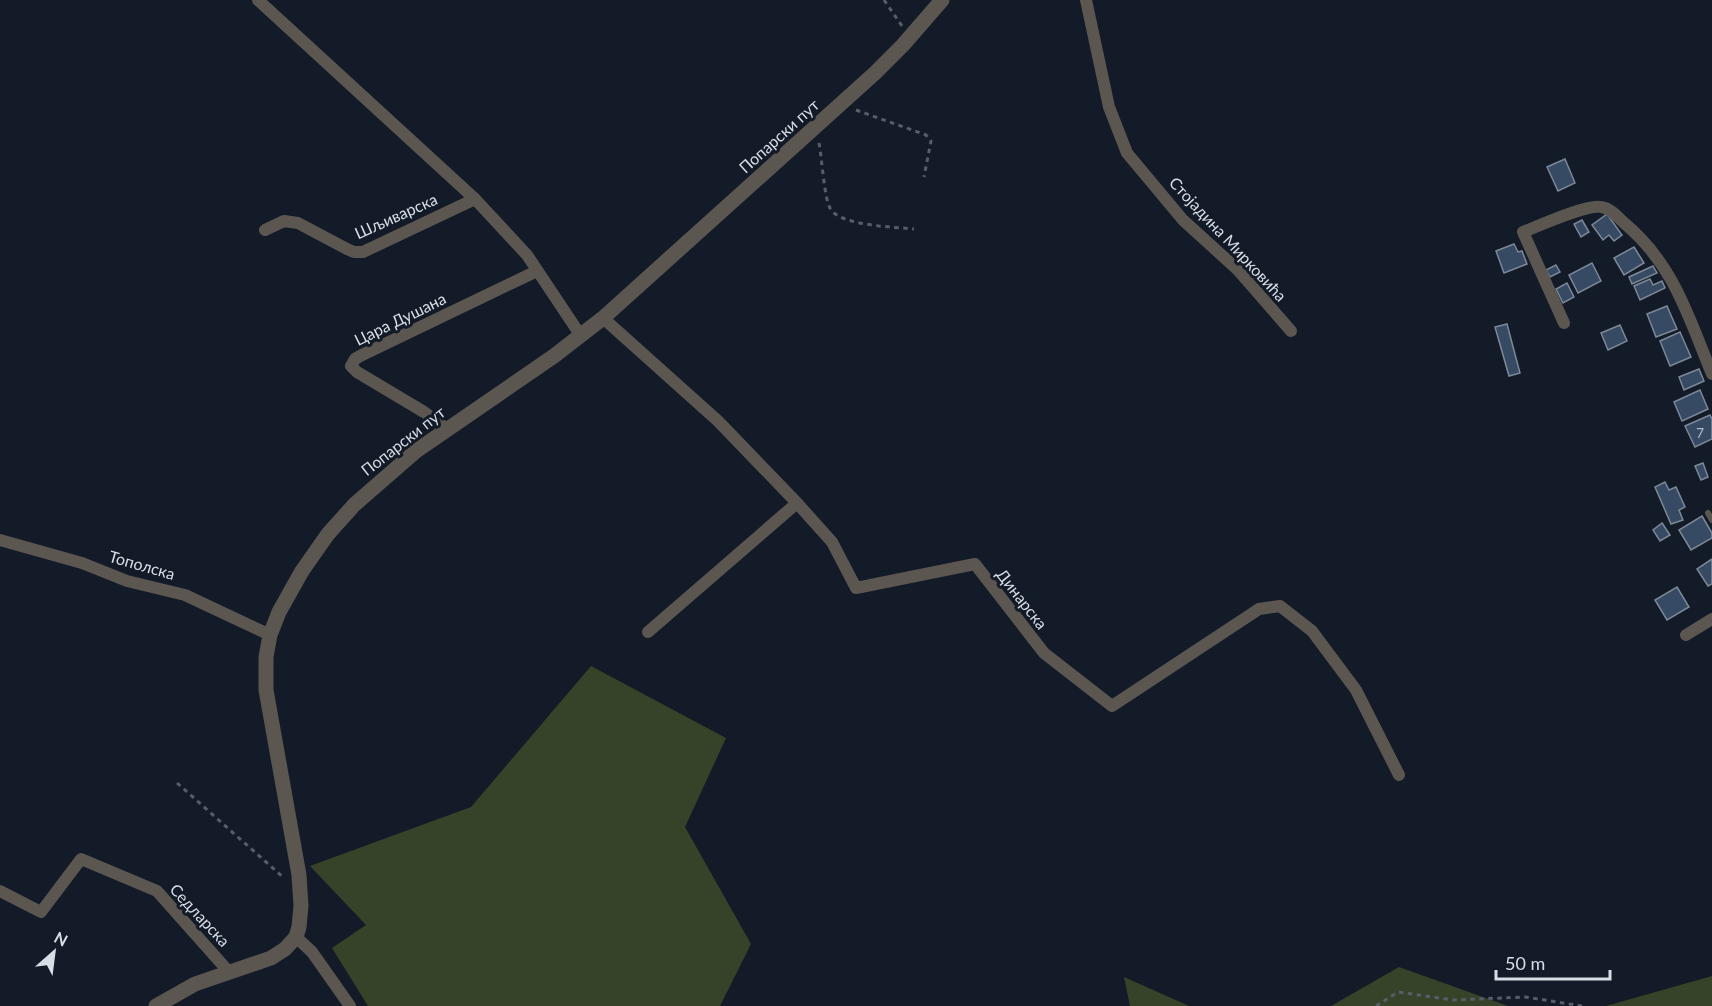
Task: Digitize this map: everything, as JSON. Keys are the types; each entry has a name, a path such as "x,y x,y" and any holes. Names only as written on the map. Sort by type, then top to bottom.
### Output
{"street":[{"path":"258,0 475,199 527,255 581,336"},
{"name":"Попарски пут","path":"296,936 301,915 301,894 296,854 266,690 266,657 270,635 289,592 315,552 333,528 376,485 416,451 554,356 603,318 817,126 909,38 942,0"},
{"name":"Стојадина Мирковића","path":"1086,0 1109,107 1127,153 1184,220 1238,270 1291,331"},
{"name":"Шљиварска","path":"265,230 284,221 298,223 347,249 363,252 475,199"},
{"path":"1564,323 1523,232 1587,208 1595,206 1608,209 1635,231 1659,260 1678,290 1695,327 1712,374"},
{"name":"Цара Душана","path":"447,429 424,412 357,372 351,366 353,362 360,356 537,270"},
{"name":"Динарска","path":"603,318 706,409 798,503 832,542 856,588 975,564 1044,653 1112,706 1259,609 1280,606 1312,631 1356,690 1399,775"},
{"path":"648,632 798,503"},
{"name":"Тополска","path":"0,540 82,563 127,581 185,595 270,635"},
{"path":"1686,635 1712,619"},
{"name":"Седларска","path":"0,891 40,912 81,859 157,891 229,972"},
{"path":"156,1006 195,984 271,958 285,949 296,936 312,952 350,1006"}],"lane":[{"path":"1708,513 1712,520"}],"path":[{"path":"884,0 909,38"},
{"path":"840,104 926,135 931,141 924,177"},
{"path":"817,126 827,199 835,216 848,221 914,229"},
{"path":"177,783 301,894"},
{"path":"1376,1006 1398,992 1452,1000 1526,997 1582,1006"}],"green space":[{"path":"591,666 726,738 685,827 751,944 720,1006 368,1006 332,948 366,925 310,866 471,807"},
{"path":"1399,967 1508,1006 1331,1006"},
{"path":"1712,976 1712,1006 1606,1006"},
{"path":"1124,977 1189,1006 1130,1006"}],"building":[{"path":"1565,159 1575,183 1558,191 1547,167"},
{"path":"1607,214 1622,235 1614,241 1609,235 1603,240 1592,225"},
{"path":"1582,220 1589,232 1581,237 1574,224"},
{"path":"1514,244 1518,252 1522,251 1527,264 1504,273 1496,251"},
{"path":"1634,247 1644,263 1624,275 1614,258"},
{"path":"1592,263 1601,281 1578,293 1569,275"},
{"path":"1556,265 1560,272 1550,277 1546,270"},
{"path":"1653,266 1657,273 1632,284 1629,277"},
{"path":"1650,279 1653,285 1662,281 1665,288 1640,300 1634,286"},
{"path":"1567,283 1574,297 1563,303 1556,289"},
{"path":"1667,306 1677,329 1656,337 1647,314"},
{"path":"1507,324 1520,373 1509,376 1495,327"},
{"path":"1620,325 1627,341 1608,350 1601,333"},
{"path":"1680,332 1691,357 1670,366 1660,341"},
{"path":"1699,369 1704,381 1684,390 1679,377"},
{"path":"1700,390 1708,409 1682,421 1674,402"},
{"path":"1710,415 1712,439 1695,447 1685,426"},
{"path":"1703,463 1708,477 1701,480 1695,466"},
{"path":"1665,482 1669,490 1676,487 1685,507 1679,510 1683,520 1671,524 1655,487"},
{"path":"1702,516 1712,533 1712,538 1691,550 1679,530"},
{"path":"1662,523 1670,535 1660,541 1653,530"},
{"path":"1712,559 1712,584 1708,586 1697,569"},
{"path":"1677,587 1689,607 1667,620 1655,600"}]}
